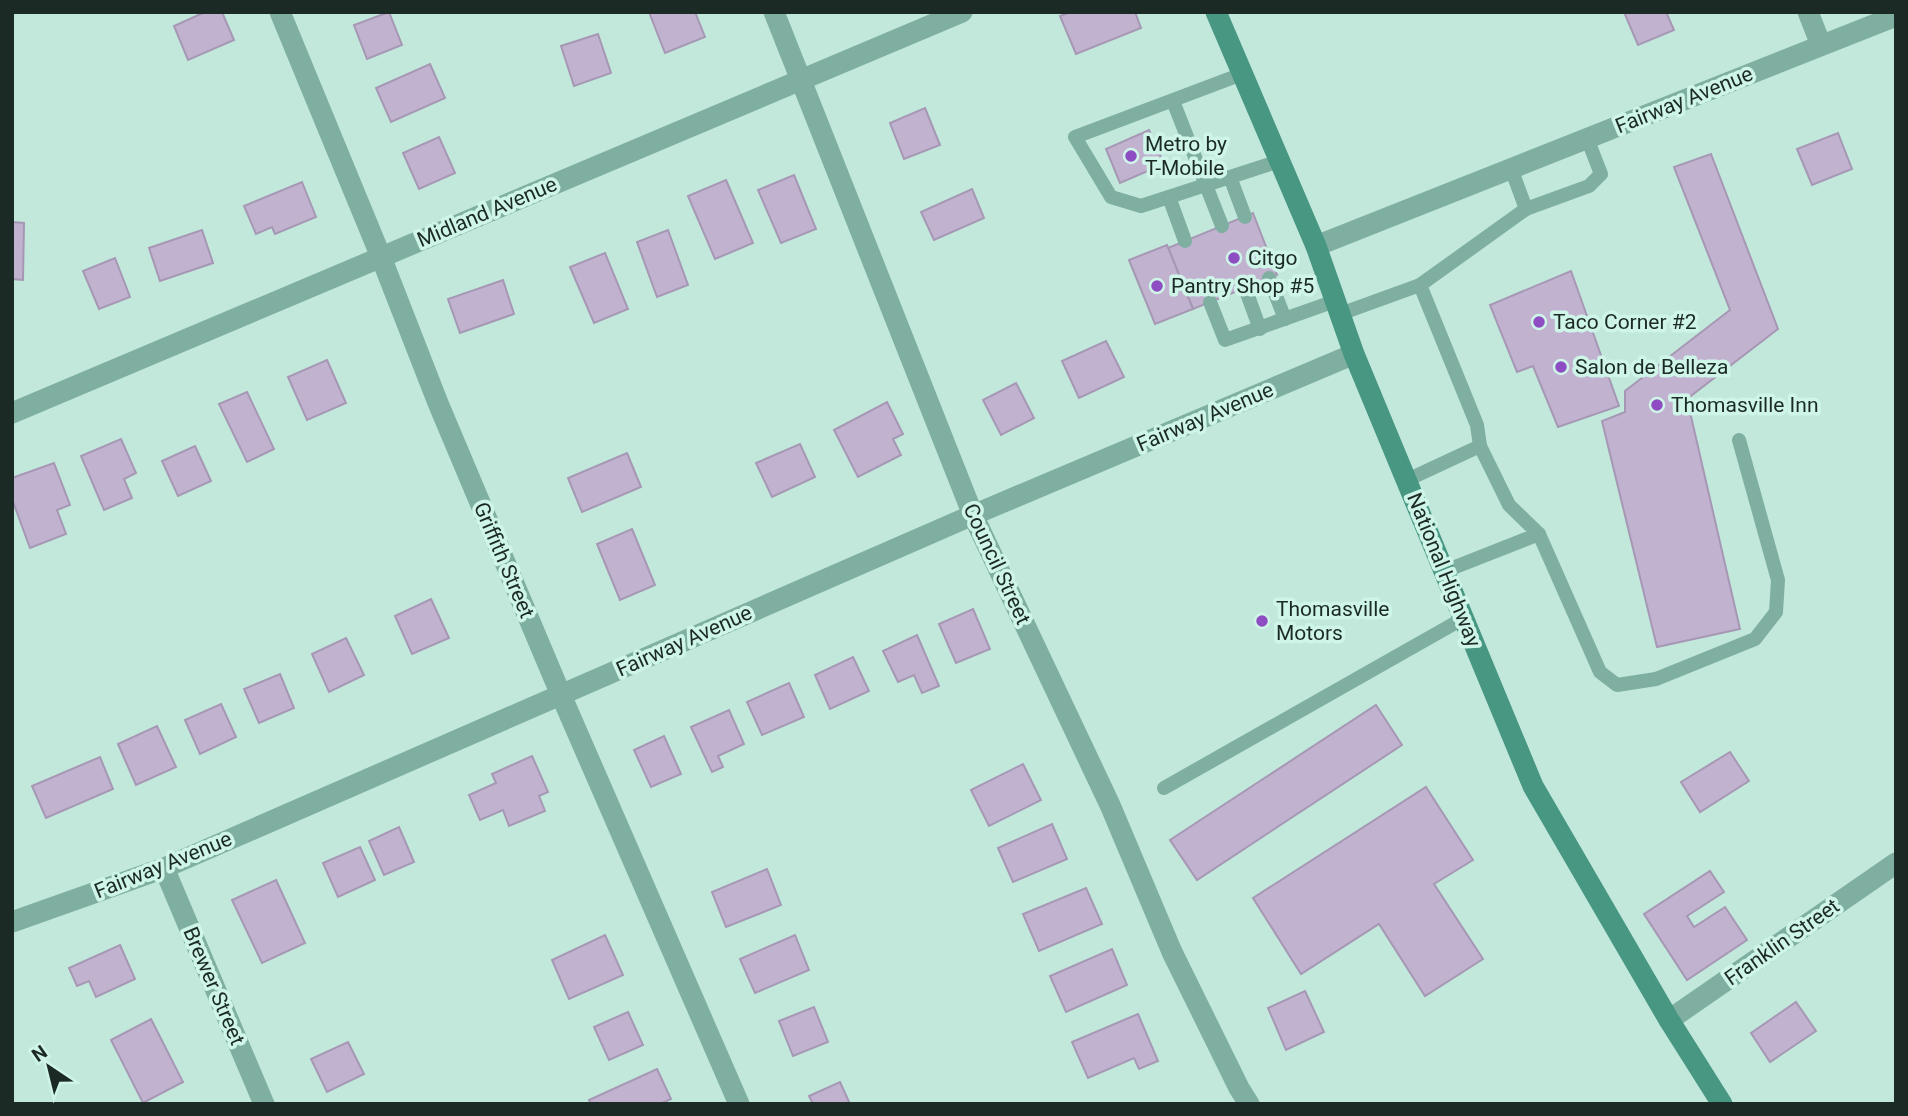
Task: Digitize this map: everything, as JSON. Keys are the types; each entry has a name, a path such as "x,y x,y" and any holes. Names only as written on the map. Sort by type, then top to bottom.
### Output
{"main road":[{"name":"National Highway","path":"1216,12 1316,246 1354,354 1533,786 1669,1020 1722,1104"}],"street":[{"name":"Griffith Street","path":"280,12 438,403 561,695 739,1104"},
{"name":"Council Street","path":"774,12 973,515 1110,805 1172,953 1249,1104"},
{"name":"Midland Avenue","path":"12,414 962,12"},
{"path":"1808,12 1821,46"},
{"name":"Fairway Avenue","path":"1316,246 1896,16"},
{"name":"Fairway Avenue","path":"12,922 164,868 973,515 1354,354"},
{"name":"Franklin Street","path":"1669,1020 1896,863"},
{"name":"Brewer Street","path":"164,868 264,1104"}],"lane":[{"path":"1242,74 1076,137 1111,197 1141,206 1279,161"},
{"path":"1172,101 1222,226"},
{"path":"1210,302 1224,340 1285,319 1420,285 1526,209 1590,186 1601,174 1587,138"},
{"path":"1511,169 1526,209"},
{"path":"1230,177 1245,217"},
{"path":"1169,197 1185,241"},
{"path":"1269,278 1285,319"},
{"path":"1420,285 1477,425 1480,446 1509,506 1539,534 1600,672 1617,685 1656,679 1755,639 1776,612 1778,580 1739,440"},
{"path":"1245,288 1260,329"},
{"path":"1407,480 1480,446"},
{"path":"1444,571 1539,534"},
{"path":"1164,788 1464,618"}],"building":[{"path":"205,12 222,12 234,40 188,60 174,26"},
{"path":"389,12 402,45 367,59 354,25"},
{"path":"649,12 695,12 705,37 665,53"},
{"path":"1071,12 1135,12 1141,28 1076,54 1060,16"},
{"path":"1624,12 1666,12 1674,30 1638,45"},
{"path":"598,34 611,73 574,86 561,46"},
{"path":"430,64 445,98 391,122 376,88"},
{"path":"925,108 940,145 904,159 890,123"},
{"path":"1149,130 1164,164 1120,183 1106,149"},
{"path":"1838,133 1852,169 1812,185 1797,149"},
{"path":"439,137 455,173 419,189 403,153"},
{"name":"Thomasville Inn","path":"1711,154 1778,329 1687,399 1740,629 1657,647 1602,421 1625,412 1625,391 1730,310 1674,167"},
{"path":"794,175 816,229 781,243 758,190"},
{"path":"726,180 753,243 715,259 688,196"},
{"path":"302,182 316,217 275,234 272,227 256,234 244,206"},
{"path":"972,189 984,218 934,240 921,212"},
{"path":"1253,213 1277,275 1193,309 1168,248"},
{"path":"12,222 24,223 23,280 12,279"},
{"path":"202,230 213,263 160,281 149,248"},
{"path":"668,230 688,285 657,297 637,242"},
{"path":"1167,245 1193,309 1155,324 1129,260"},
{"path":"605,253 628,309 594,323 570,267"},
{"path":"115,258 130,297 99,309 83,271"},
{"path":"1571,271 1619,406 1558,427 1533,366 1517,372 1490,305"},
{"path":"503,280 514,314 460,333 448,299"},
{"path":"1106,341 1124,377 1079,398 1062,361"},
{"path":"327,360 346,403 307,420 288,377"},
{"path":"1016,383 1034,418 1001,435 983,400"},
{"path":"247,392 274,449 247,462 219,404"},
{"path":"887,402 903,434 893,439 901,455 858,477 834,430"},
{"path":"121,439 136,473 124,479 132,498 104,510 81,456"},
{"path":"800,444 815,477 772,497 756,463"},
{"path":"195,446 211,481 178,496 162,461"},
{"path":"627,453 641,487 582,512 568,478"},
{"path":"54,463 70,505 57,510 66,534 30,548 12,499 12,478"},
{"path":"632,529 655,585 620,600 597,544"},
{"path":"431,599 449,638 412,654 395,616"},
{"path":"973,609 990,649 956,663 939,624"},
{"path":"917,635 939,686 922,693 914,675 898,682 883,651"},
{"path":"346,638 364,675 329,692 312,654"},
{"path":"853,657 869,691 830,709 815,675"},
{"path":"280,674 294,708 259,723 244,689"},
{"path":"789,683 804,717 762,735 747,702"},
{"path":"221,704 236,737 200,754 185,720"},
{"path":"1376,705 1402,745 1197,880 1170,840"},
{"path":"729,710 744,744 718,756 723,767 712,772 691,727"},
{"path":"157,726 176,767 136,785 118,744"},
{"path":"664,736 681,774 651,787 634,750"},
{"path":"1730,752 1749,781 1700,812 1681,782"},
{"path":"532,756 548,792 539,796 545,811 509,826 503,810 480,820 469,795 496,783 492,774"},
{"path":"100,757 113,789 46,818 32,786"},
{"path":"1023,764 1041,800 989,826 971,790"},
{"path":"1426,787 1473,860 1434,884 1483,959 1425,996 1379,924 1301,974 1253,898"},
{"path":"1052,824 1067,859 1013,882 998,848"},
{"path":"399,827 414,862 384,875 369,841"},
{"path":"360,847 375,880 338,897 323,863"},
{"path":"767,869 781,905 726,927 712,892"},
{"path":"1710,871 1724,892 1687,916 1694,927 1725,907 1747,940 1687,980 1644,914"},
{"path":"276,880 305,943 262,963 232,900"},
{"path":"1086,888 1102,924 1039,951 1023,914"},
{"path":"605,935 623,975 569,999 552,960"},
{"path":"795,935 809,970 755,993 740,959"},
{"path":"120,945 135,979 96,997 89,981 77,986 69,968"},
{"path":"1112,949 1127,985 1066,1012 1050,976"},
{"path":"1305,991 1324,1032 1286,1050 1268,1008"},
{"path":"1796,1002 1816,1031 1770,1062 1751,1033"},
{"path":"814,1007 828,1042 793,1056 779,1021"},
{"path":"628,1012 643,1045 609,1060 594,1027"},
{"path":"1138,1014 1158,1061 1139,1069 1134,1058 1088,1078 1072,1042"},
{"path":"151,1019 183,1082 143,1103 111,1040"},
{"path":"348,1042 364,1074 327,1092 311,1059"},
{"path":"657,1069 671,1099 660,1104 591,1104 589,1100"},
{"path":"840,1082 850,1104 813,1104 809,1096"}],"place":[{"name":"Metro by T-Mobile","path":"1131,156"},
{"name":"Citgo","path":"1234,258"},
{"name":"Pantry Shop #5","path":"1157,286"},
{"name":"Taco Corner #2","path":"1539,322"},
{"name":"Salon de Belleza","path":"1561,367"},
{"name":"Thomasville Inn","path":"1657,405"},
{"name":"Thomasville Motors","path":"1262,621"}]}
